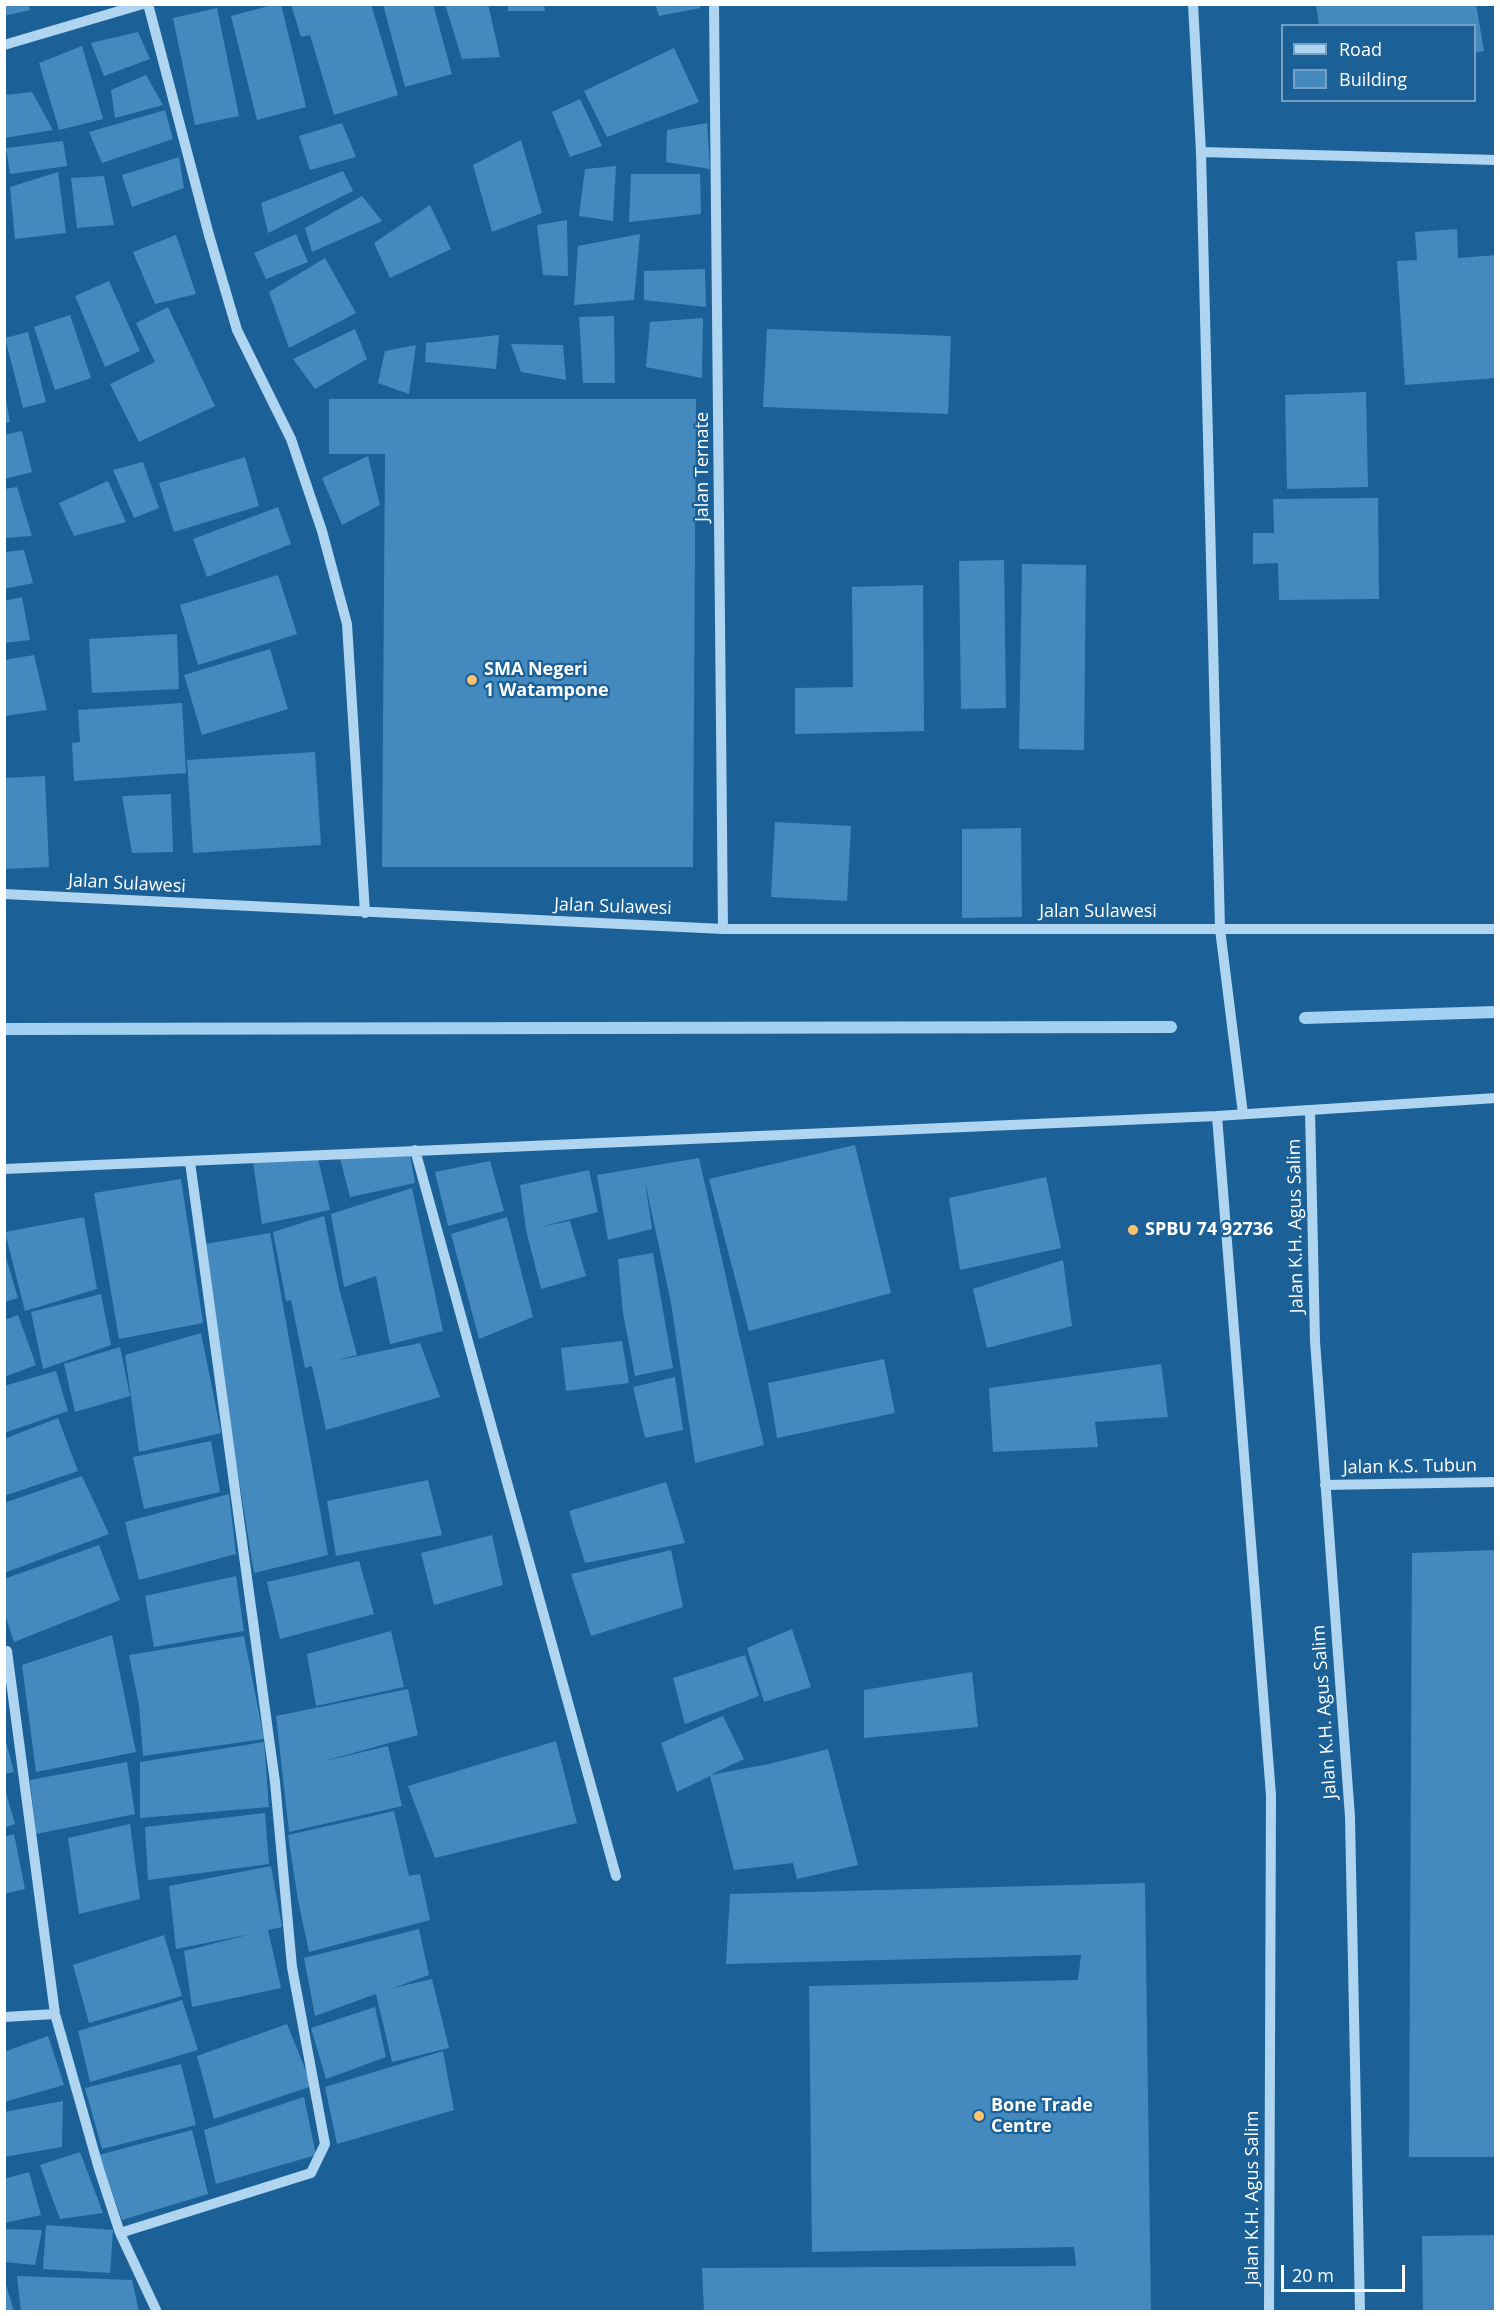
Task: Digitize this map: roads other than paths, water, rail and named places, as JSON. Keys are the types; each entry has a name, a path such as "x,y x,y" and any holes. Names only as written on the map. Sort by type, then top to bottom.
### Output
{"street":[{"path":"4,45 143,4"},
{"path":"148,4 237,330 291,439 322,531 347,624 365,913"},
{"name":"Jalan Ternate","path":"714,4 723,928"},
{"path":"1192,4 1201,152 1220,929 1243,1114"},
{"path":"1201,152 1496,160"},
{"name":"Jalan Sulawesi","path":"4,894 365,913 723,928 1496,928"},
{"path":"4,1169 1217,1116 1496,1098"},
{"name":"Jalan K.H. Agus Salim","path":"1310,1110 1315,1341 1350,1817 1360,2312"},
{"name":"Jalan K.H. Agus Salim","path":"1217,1116 1271,1795 1269,2312"},
{"path":"415,1150 616,1876"},
{"path":"120,2233 311,2173 324,2144 292,1967 274,1782 190,1162"},
{"name":"Jalan K.S. Tubun","path":"1325,1485 1496,1482"},
{"path":"7,1651 55,2014 99,2169 120,2233 157,2312"},
{"path":"4,2018 55,2014"}],"waterway":[{"path":"1305,1018 1496,1012"},
{"path":"4,1029 1171,1027"}],"place":[{"name":"SMA Negeri 1 Watampone","path":"472,680"},
{"name":"SPBU 74 92736","path":"1133,1230"},
{"name":"Bone Trade Centre","path":"979,2116"}]}
